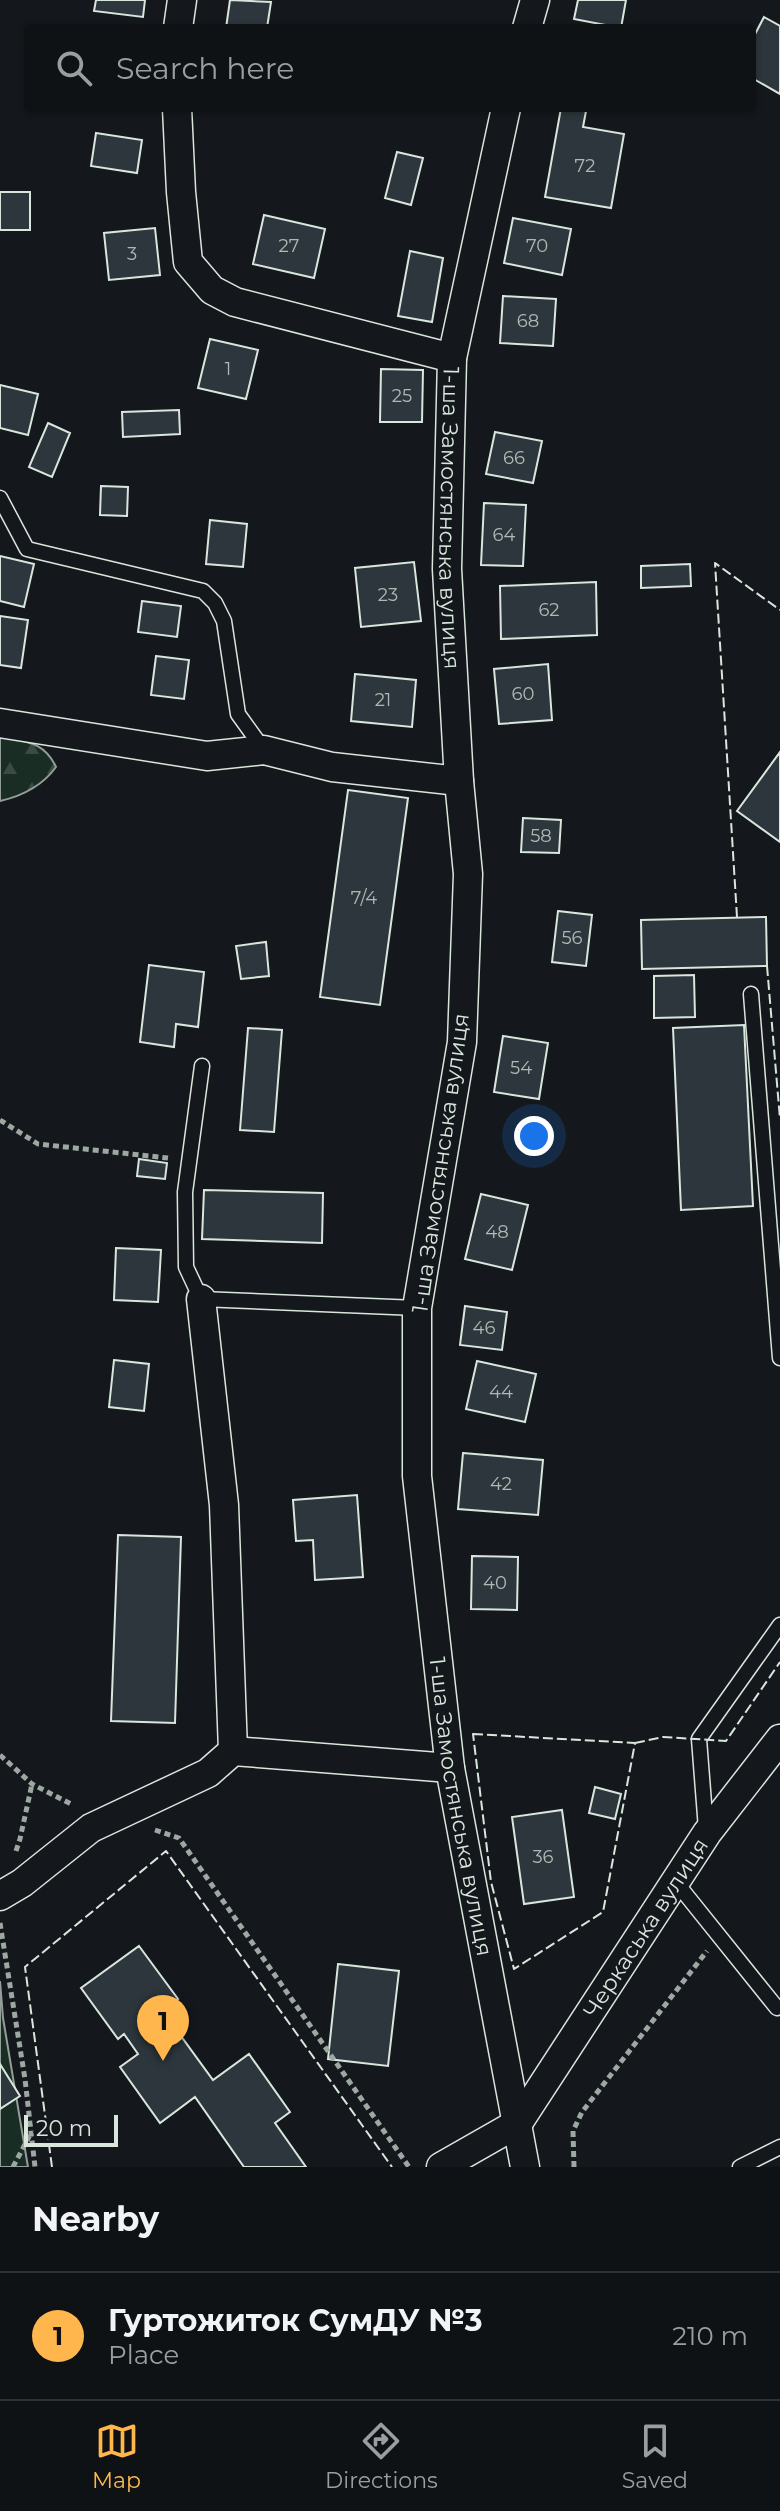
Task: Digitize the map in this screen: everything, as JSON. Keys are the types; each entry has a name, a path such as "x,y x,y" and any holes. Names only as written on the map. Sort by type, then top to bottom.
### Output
{"street":[{"path":"179,24 182,0"},
{"path":"528,24 535,0"},
{"path":"177,112 188,262 212,290 235,302 452,358"},
{"name":"1-ша Замостянська вулиця","path":"505,112 452,358 447,569 459,781 468,874 462,1042 417,1308 417,1476 450,1768 525,2167"},
{"path":"0,723 207,756 264,750 332,767 459,781"},
{"path":"201,1299 224,1505 233,1751"},
{"name":"Черкаська вулиця","path":"518,2123 707,1833 780,1739"},
{"path":"0,1896 22,1883 91,1828 208,1773 233,1751 450,1768"},
{"path":"441,2167 518,2123"}],"lane":[{"path":"0,498 27,549 203,591 215,603 224,621 238,714 264,750"},
{"path":"751,994 780,1358"},
{"path":"202,1066 185,1192 186,1267 201,1299 417,1308"},
{"path":"707,1833 699,1739 780,1625"},
{"path":"675,1881 777,2008"},
{"path":"740,2167 780,2147"}],"path":[{"path":"0,1120 38,1144 189,1161"},
{"path":"0,1755 32,1784 69,1804 179,1838 409,2167"},
{"path":"10,1864 20,1839 32,1784"},
{"path":"0,1922 35,2167"},
{"path":"574,2167 573,2131 582,2112 719,1934"},
{"path":"13,2167 31,2133"}],"green space":[{"path":"0,736 40,747 56,767 31,789 0,801"},
{"path":"0,1981 3,2018 28,2167 0,2167"}],"building":[{"path":"96,0 145,0 143,17 94,11"},
{"path":"230,0 271,2 268,24 227,24"},
{"path":"578,0 626,0 622,24 574,19"},
{"path":"764,17 780,26 780,94 756,80 756,32"},
{"path":"560,112 586,112 583,127 624,134 611,208 545,197"},
{"path":"96,133 142,140 137,173 91,166"},
{"path":"397,152 423,158 411,205 385,198"},
{"path":"0,192 30,192 30,230 0,230"},
{"path":"264,215 325,229 314,278 253,264"},
{"path":"513,218 571,229 562,275 504,263"},
{"path":"155,228 160,275 109,280 104,233"},
{"path":"410,251 443,258 432,322 398,316"},
{"path":"503,296 556,299 553,346 500,343"},
{"path":"210,339 258,350 246,399 198,388"},
{"path":"381,369 423,370 422,422 380,422"},
{"path":"0,385 38,394 28,435 0,428"},
{"path":"179,410 180,434 123,437 122,412"},
{"path":"48,423 70,433 52,477 29,467"},
{"path":"495,432 542,441 533,483 486,474"},
{"path":"101,486 128,487 127,516 100,515"},
{"path":"484,503 526,505 523,566 481,565"},
{"path":"210,520 247,524 243,567 206,564"},
{"path":"0,556 34,564 24,607 0,601"},
{"path":"414,562 421,621 361,627 355,568"},
{"path":"690,564 691,586 641,588 641,566"},
{"path":"596,582 597,635 501,639 500,586"},
{"path":"142,601 181,606 177,637 138,632"},
{"path":"0,616 28,620 21,668 0,665"},
{"path":"156,656 189,660 184,699 151,695"},
{"path":"548,664 552,720 499,724 494,669"},
{"path":"355,674 416,680 412,727 351,721"},
{"path":"780,752 780,842 737,811"},
{"path":"348,790 408,798 380,1005 320,997"},
{"path":"523,818 561,820 559,853 521,852"},
{"path":"558,911 592,915 586,966 552,962"},
{"path":"766,917 767,966 642,969 641,920"},
{"path":"266,942 269,976 241,979 236,946"},
{"path":"149,965 204,972 198,1027 176,1024 174,1047 140,1042"},
{"path":"694,975 695,1017 654,1018 654,976"},
{"path":"744,1025 753,1206 681,1210 673,1028"},
{"path":"248,1028 282,1030 274,1132 240,1130"},
{"path":"503,1036 548,1043 539,1099 494,1092"},
{"path":"139,1159 167,1163 165,1179 137,1176"},
{"path":"204,1190 323,1193 322,1243 202,1239"},
{"path":"481,1194 528,1205 512,1270 465,1259"},
{"path":"116,1248 161,1250 158,1302 114,1300"},
{"path":"465,1306 507,1312 502,1350 460,1345"},
{"path":"114,1360 149,1364 144,1411 109,1407"},
{"path":"477,1361 536,1374 525,1422 466,1409"},
{"path":"463,1453 543,1460 538,1515 458,1509"},
{"path":"357,1495 363,1577 315,1580 313,1540 296,1541 293,1500"},
{"path":"118,1535 181,1537 175,1723 111,1721"},
{"path":"472,1556 518,1557 517,1610 471,1609"},
{"path":"595,1787 621,1794 615,1819 589,1813"},
{"path":"562,1810 574,1897 524,1904 512,1817"},
{"path":"139,1946 178,1999 162,2010 213,2080 249,2054 290,2112 275,2123 306,2167 244,2167 195,2097 160,2123 120,2067 138,2054 124,2034 118,2039 81,1988"},
{"path":"338,1964 399,1971 388,2066 328,2059"},
{"path":"0,2064 20,2096 0,2109"}],"fence":[{"path":"737,917 715,563 780,610"},
{"path":"767,966 780,1119"},
{"path":"635,1743 663,1737 726,1741 780,1662"},
{"path":"473,1734 635,1743 603,1912 514,1969 491,1882 473,1734"},
{"path":"52,2167 25,1967 166,1851 392,2167"}],"place":[{"name":"Гуртожиток СумДУ №3","path":"163,2061"}]}
